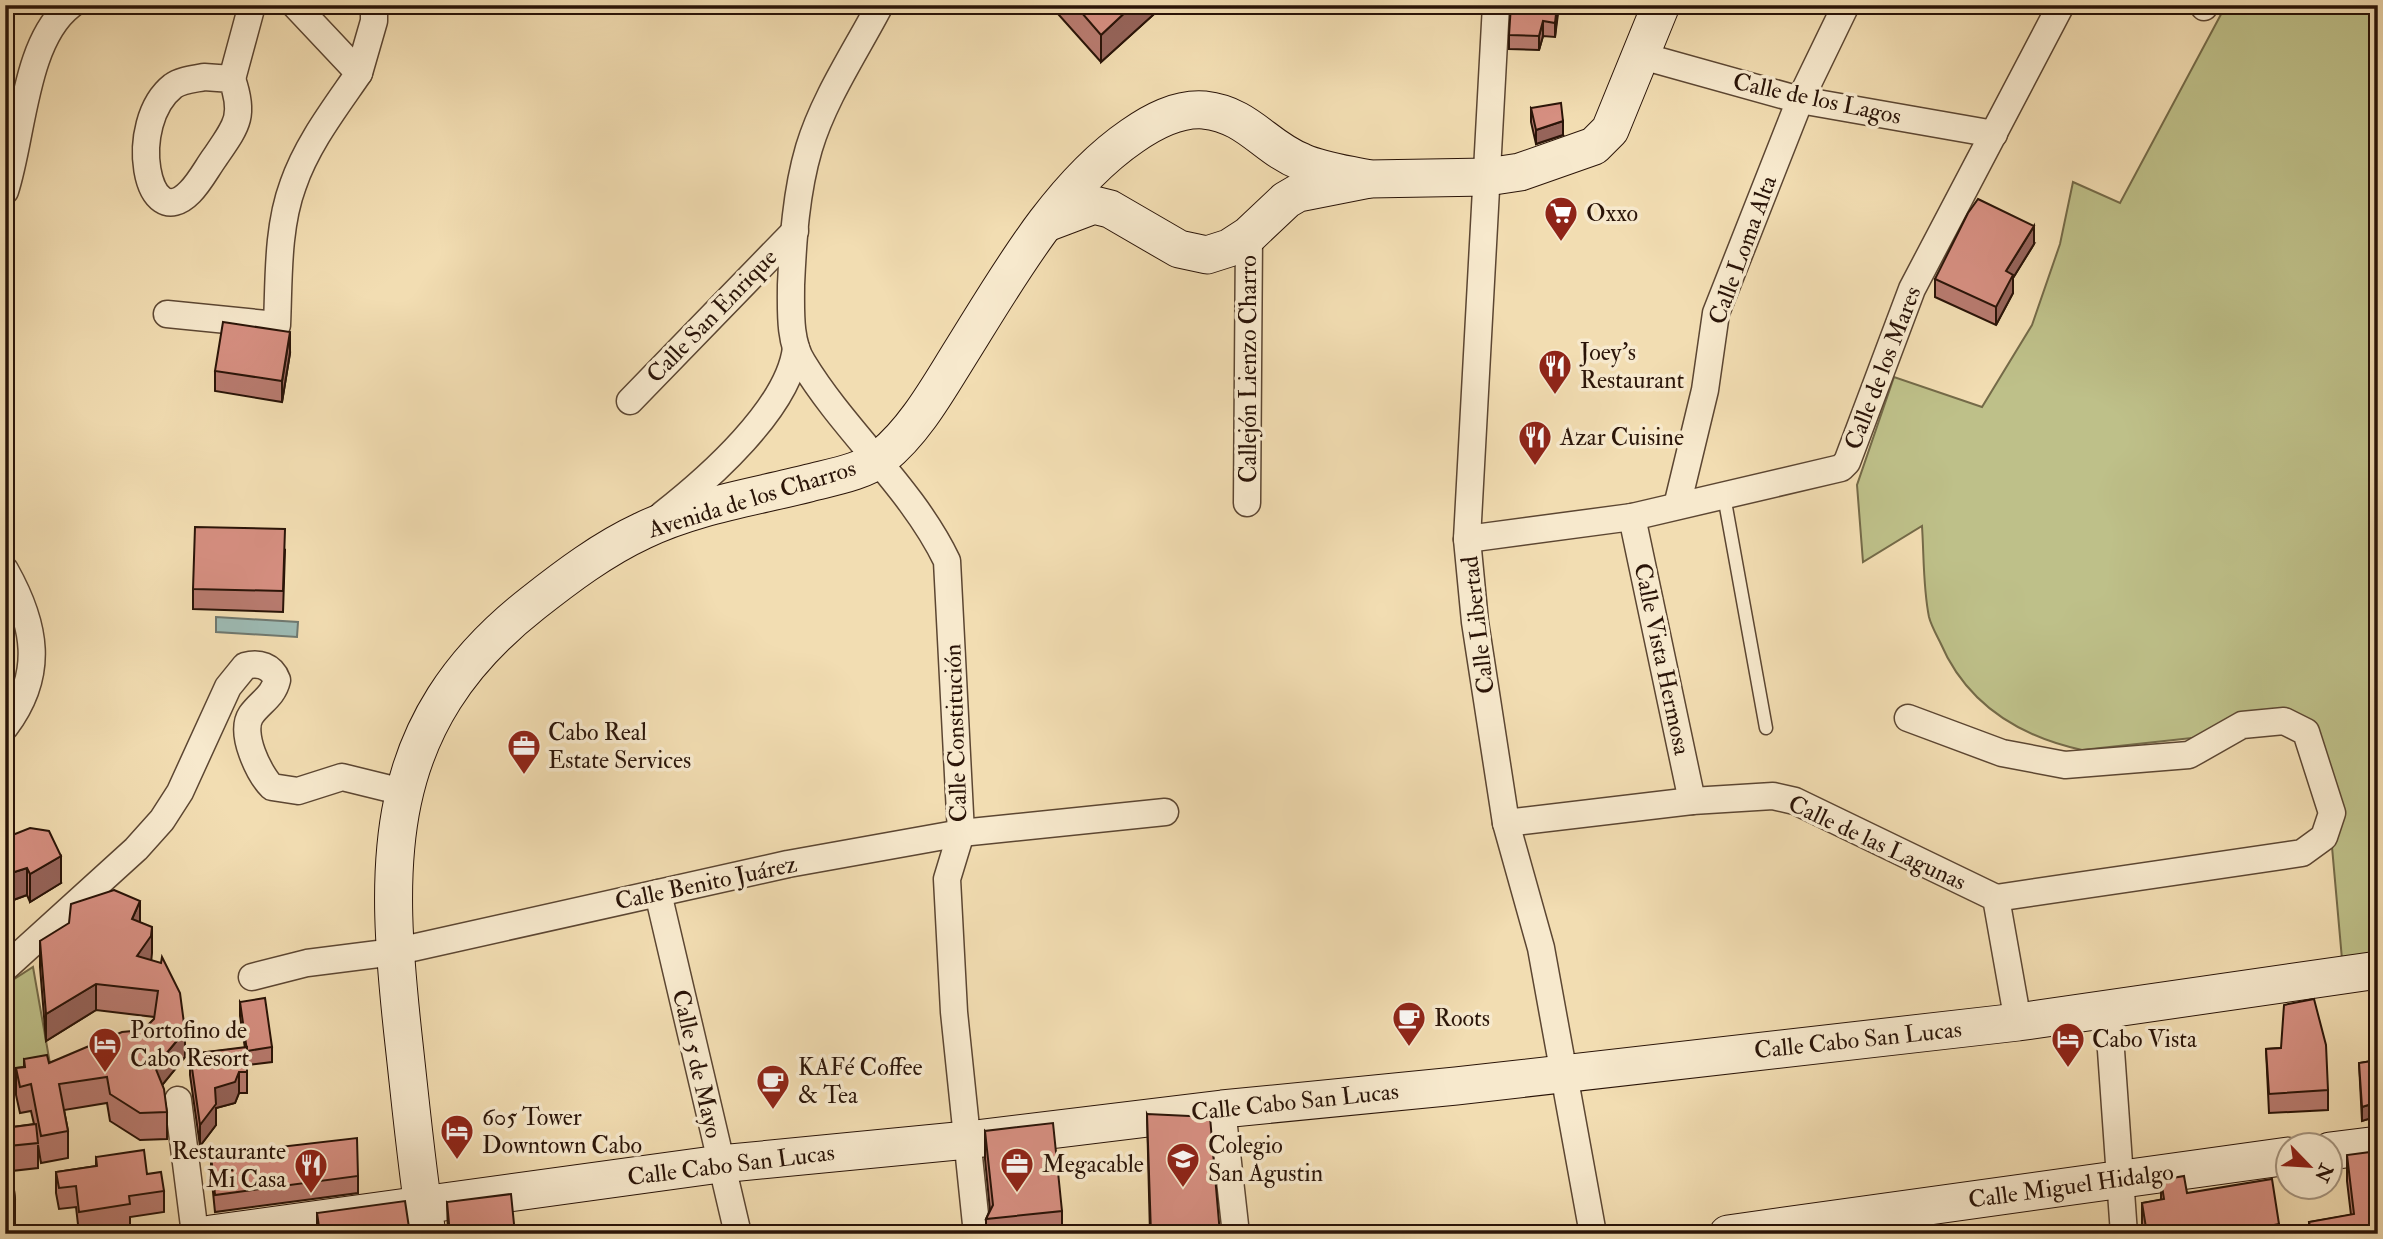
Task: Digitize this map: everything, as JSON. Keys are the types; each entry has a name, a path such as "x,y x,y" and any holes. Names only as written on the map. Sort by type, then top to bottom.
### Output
{"main road":[{"name":"Avenida de los Charros","path":"1249,235 1286,200 1298,193 1369,179 1487,177 1520,172 1594,146 1610,130 1661,5"},
{"name":"Avenida de los Charros","path":"424,1219 394,952 393,867 403,792 430,720 465,668 519,614 549,590 643,530 679,516 837,475 878,460 918,417 1019,258 1076,185 1119,145 1159,119 1199,109 1228,114 1304,164 1369,179"},
{"path":"1049,222 1094,205 1110,209 1179,249 1207,255 1229,248 1249,235"},
{"name":"Calle Cabo San Lucas","path":"211,1234 424,1219 720,1164 967,1140 1222,1109 2018,1022 2378,970"},
{"path":"2344,1149 2378,1145"},
{"name":"Calle Miguel Hidalgo","path":"1728,1234 1867,1225 2121,1177 2274,1158"}],"street":[{"path":"5,191 44,40 71,5"},
{"path":"232,79 204,77 175,84 157,103 148,134 145,170 150,186 162,198 174,201 188,194 234,128 240,104 232,79 252,5"},
{"path":"295,5 359,73"},
{"path":"167,314 277,325 280,254 292,185 323,125 359,73 374,21 374,5"},
{"path":"643,530 685,497 767,413 786,384 796,348 791,316 795,231 804,169 818,125 880,5"},
{"name":"Calle Libertad","path":"1496,5 1467,539 1475,622 1506,823 1541,948 1593,1234"},
{"name":"Calle Loma Alta","path":"1677,506 1705,390 1716,313 1800,100 1846,5"},
{"name":"Calle de los Mares","path":"1467,539 1632,517 1840,468 1847,462 1912,289 2062,5"},
{"name":"Calle de los Lagos","path":"1642,56 1800,100 1994,134"},
{"name":"Calle San Enrique","path":"630,401 795,231"},
{"name":"Callejón Lienzo Charro","path":"1247,503 1249,235"},
{"name":"Calle Constitución","path":"796,348 805,367 878,460 939,544 947,561 961,833 947,879 954,1012 977,1234"},
{"name":"Calle Vista Hermosa","path":"1632,517 1692,801"},
{"path":"5,570 24,603 33,662 23,702 5,727"},
{"path":"5,968 136,849 162,820 184,785 228,687 245,666 264,666 272,670 276,680 273,692 251,714 247,724 253,753 272,787 298,791 342,777 403,792"},
{"path":"1908,718 2002,753 2064,765 2189,755 2242,724 2284,721 2306,732 2332,813 2324,837 2302,853 1996,898"},
{"name":"Calle de las Lagunas","path":"1506,823 1692,801 1773,796 1795,801 1996,898 2018,1022"},
{"name":"Calle Benito Juárez","path":"252,977 307,963 394,952 788,864 961,833 1165,812"},
{"name":"Calle 5 de Mayo","path":"658,893 738,1234"},
{"path":"2108,1008 2124,1234"},
{"path":"178,1100 195,1234"},
{"path":"1222,1109 1236,1234"}],"lane":[{"path":"1724,496 1766,728"}],"green space":[{"path":"2226,5 2378,5 2378,954 2342,959 2332,847 2312,725 2082,750 2036,736 1997,714 1979,699 1951,664 1929,617 1922,526 1863,562 1857,485 1894,377 1982,407 2032,325 2060,244 2073,182 2120,203"},
{"path":"33,967 52,1075 22,1081 10,1096 5,1097 5,985"}],"water":[{"path":"216,617 298,622 297,637 216,632"}],"building":[{"path":"1075,5 1133,5 1101,35"},
{"path":"1511,5 1557,5 1555,23 1543,21 1539,36 1509,35"},
{"path":"1561,103 1563,121 1536,130 1531,108"},
{"path":"1978,199 2034,226 2006,271 2013,275 1996,307 1935,279 1968,213"},
{"path":"223,322 290,332 282,381 215,371"},
{"path":"195,527 285,529 283,591 193,589"},
{"path":"30,828 49,831 61,856 30,874 27,868 5,875 5,838"},
{"path":"114,890 140,901 132,919 152,927 151,936 137,956 161,963 162,957 180,993 185,1031 155,1067 164,1089 167,1112 140,1113 110,1094 107,1077 59,1084 68,1131 41,1136 31,1084 20,1087 16,1068 25,1067 24,1059 47,1055 49,1063 122,1032 143,1030 154,1019 158,991 96,984 46,1014 40,941 69,923 71,904"},
{"path":"2375,994 2378,994 2378,1016"},
{"path":"265,998 272,1047 247,1051 240,1002"},
{"path":"2314,999 2326,1045 2328,1090 2269,1094 2266,1049 2281,1048 2284,1005"},
{"path":"247,1047 247,1072 239,1072 235,1082 215,1088 216,1104 200,1125 190,1054"},
{"path":"2378,1060 2378,1102 2362,1107 2359,1063"},
{"name":"Colegio San Agustin","path":"1147,1114 1210,1117 1220,1234 1151,1234"},
{"name":"Megacable","path":"1053,1123 1062,1211 986,1219 993,1205 985,1131"},
{"path":"36,1124 38,1143 9,1146 15,1199 5,1200 5,1128"},
{"path":"357,1138 358,1176 215,1195 211,1155"},
{"path":"144,1150 147,1174 161,1172 164,1191 129,1196 130,1204 79,1212 76,1186 59,1188 56,1172 97,1166 96,1157"},
{"path":"2378,1151 2378,1234 2312,1234 2309,1222 2354,1214 2347,1155"},
{"path":"2184,1176 2187,1193 2272,1179 2279,1224 2264,1227 2265,1234 2237,1234 2237,1231 2222,1234 2147,1234 2142,1203 2164,1199 2161,1180"},
{"path":"511,1194 515,1234 450,1234 447,1202"},
{"path":"405,1201 410,1234 320,1234 317,1213"}],"place":[{"name":"Oxxo","path":"1561,243"},
{"name":"Joey's Restaurant","path":"1555,396"},
{"name":"Azar Cuisine","path":"1535,467"},
{"name":"Cabo Real Estate Services","path":"524,776"},
{"name":"Roots","path":"1409,1048"},
{"name":"Cabo Vista","path":"2068,1069"},
{"name":"Portofino de Cabo Resort","path":"105,1074"},
{"name":"KAFé Coffee & Tea","path":"773,1111"},
{"name":"605 Tower Downtown Cabo","path":"457,1161"},
{"name":"Colegio San Agustin","path":"1183,1189"},
{"name":"Megacable","path":"1017,1194"},
{"name":"Restaurante Mi Casa","path":"311,1195"}]}
